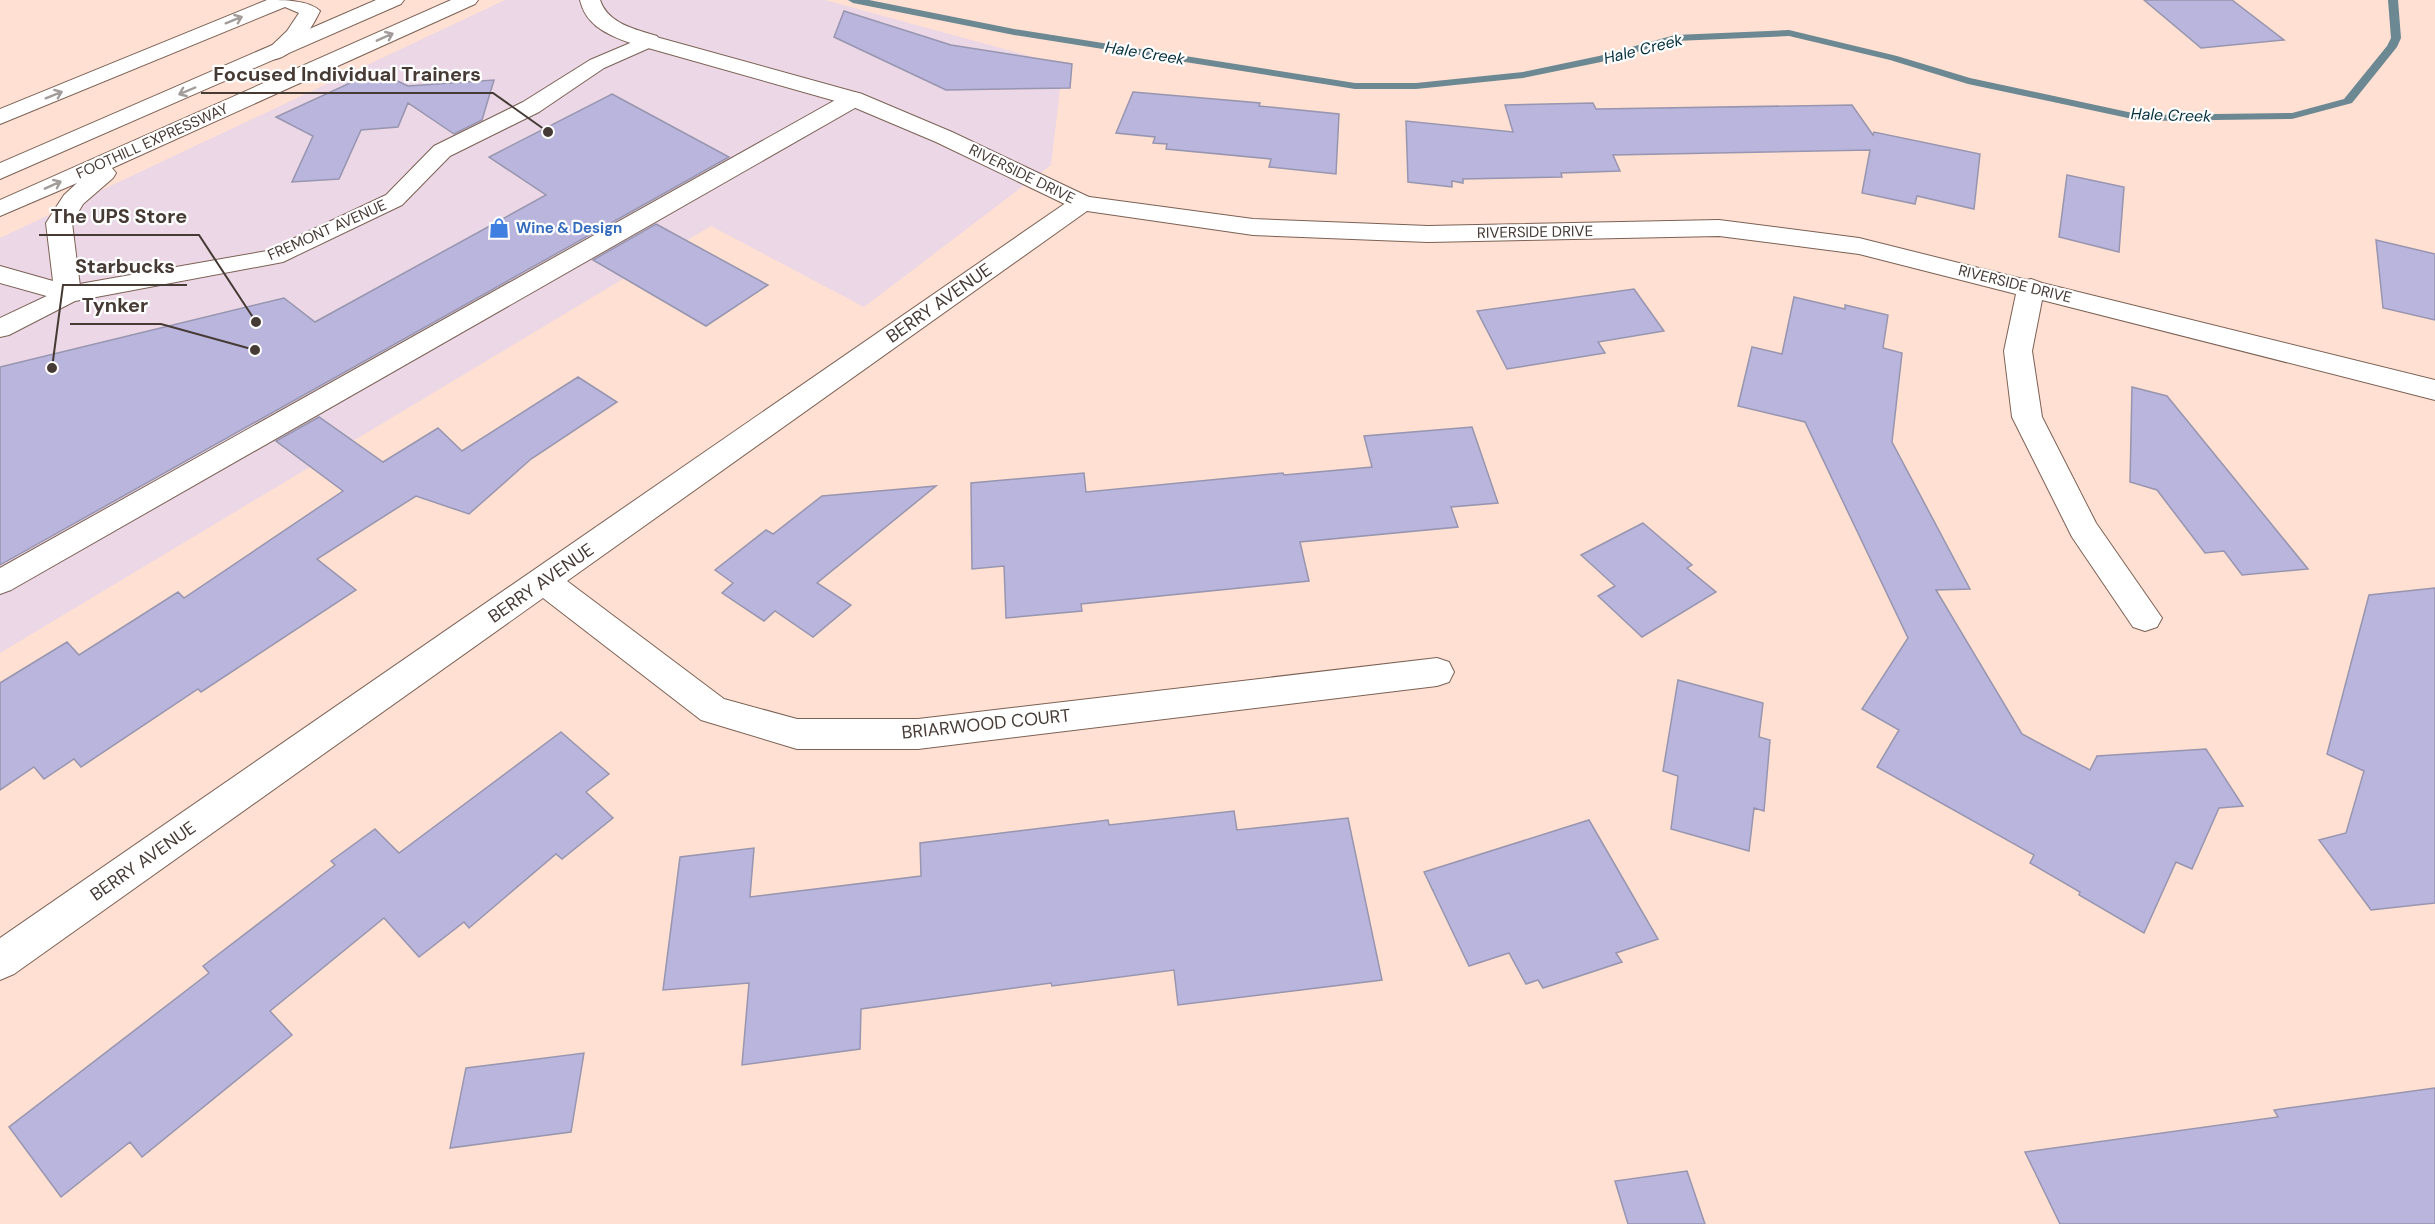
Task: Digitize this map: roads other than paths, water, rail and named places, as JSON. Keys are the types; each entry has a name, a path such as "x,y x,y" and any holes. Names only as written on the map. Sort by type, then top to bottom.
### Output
{"main road":[{"name":"FOOTHILL EXPRESSWAY","path":"0,172 394,0"},
{"name":"FOOTHILL EXPRESSWAY","path":"0,209 468,0"},
{"path":"590,0 591,10 606,25 649,41"},
{"name":"RIVERSIDE DRIVE","path":"649,41 854,99 944,136 1082,203 1253,227 1428,234 1719,228 1859,246 2031,287 2435,390"},
{"path":"0,273 68,294 60,246 59,223 73,200 135,148"},
{"name":"BERRY AVENUE","path":"0,961 1082,203"},
{"path":"2031,287 2018,351 2027,417 2083,529 2145,618"},
{"name":"BRIARWOOD COURT","path":"544,581 713,710 797,734 918,734 1437,672"}],"lane":[{"path":"0,117 286,0 310,11 294,37 272,55"},
{"name":"FREMONT AVENUE","path":"0,329 68,294 274,257 394,200 442,151 531,107 597,64 649,41"},
{"path":"0,582 854,99"}],"waterway":[{"name":"Hale Creek","path":"853,0 1014,32 1355,86 1416,86 1523,75 1601,59 1675,38 1789,33 1893,58 1968,81 2142,118 2292,116 2348,101 2392,47 2396,38 2393,0"}],"place":[{"name":"Focused Individual Trainers","path":"548,132"},
{"name":"Wine & Design","path":"499,228"},
{"name":"The UPS Store","path":"256,322"},
{"name":"Tynker","path":"255,350"},
{"name":"Starbucks","path":"52,368"}]}
